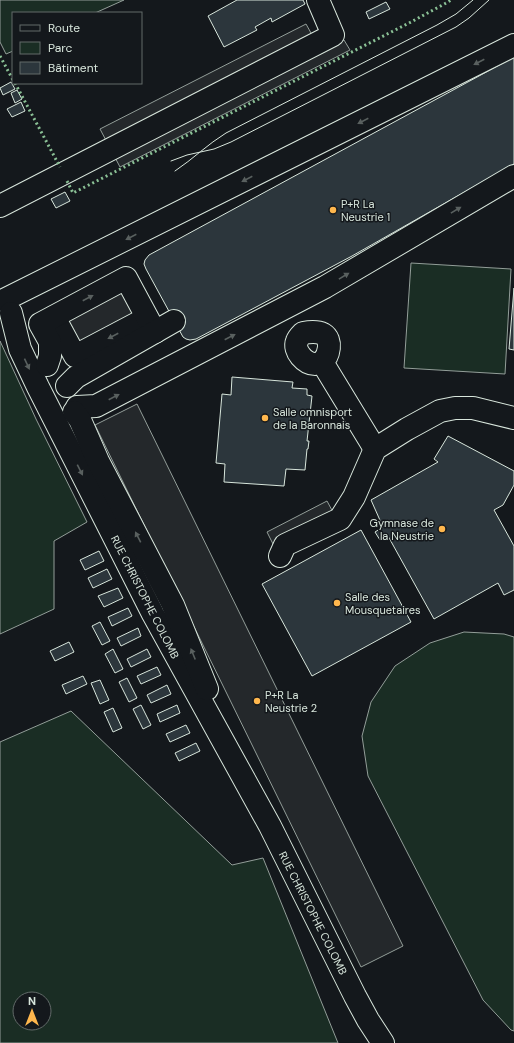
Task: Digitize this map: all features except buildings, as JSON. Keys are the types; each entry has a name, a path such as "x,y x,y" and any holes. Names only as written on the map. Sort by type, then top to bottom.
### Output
{"street":[{"path":"0,206 332,35 323,2"},
{"path":"76,410 79,400 77,394 73,389 63,386 52,376 47,365 5,302 514,45"},
{"path":"152,325 63,386 53,389 49,396 49,408 63,416 69,415 76,410 96,406 325,287 514,176"},
{"path":"47,365 50,356 50,342 40,324 126,278 152,325"},
{"name":"RUE CHRISTOPHE COLOMB","path":"5,302 20,349 38,387 153,614 270,826 355,996 383,1043"},
{"path":"54,317 75,356 152,325 174,321"},
{"path":"322,362 375,449"},
{"path":"280,556 285,545 340,519 354,497 375,449 407,429 440,411 455,408 473,408 514,418"},
{"name":"RUE CHRISTOPHE COLOMB","path":"76,410 98,461 173,605 245,781"}],"green space":[{"path":"0,0 124,0 97,12 12,12 12,51 6,54 0,42"},
{"path":"411,263 511,269 505,374 404,368"},
{"path":"0,341 36,419 87,522 54,541 54,609 0,634"},
{"path":"464,632 504,634 514,637 514,1031 511,1030 483,1000 368,776 362,736 371,702 395,666 430,643"},
{"path":"71,711 232,865 263,858 338,1043 0,1043 0,742"}],"shaded area":[{"path":"306,24 321,51 344,40 350,50 120,167 100,129"},
{"path":"129,267 157,321 80,364 44,345 30,318"},
{"name":"P+R La Neustrie 2","path":"137,404 403,946 361,967 95,425"},
{"path":"327,501 334,514 274,546 267,532"}],"tram line":[{"path":"175,171 226,133 437,25 456,14 473,0"},
{"path":"171,161 187,155 214,149 231,142 456,27 469,18 489,0"}],"hedge":[{"path":"67,181 73,193 411,22 451,0"},
{"path":"0,56 12,78"},
{"path":"16,84 60,167"}],"place":[{"name":"P+R La Neustrie 1","path":"333,210"},
{"name":"Salle omnisport de la Baronnais","path":"265,418"},
{"name":"Gymnase de la Neustrie","path":"442,529"},
{"name":"Salle des Mousquetaires","path":"337,603"},
{"name":"P+R La Neustrie 2","path":"257,701"}]}
